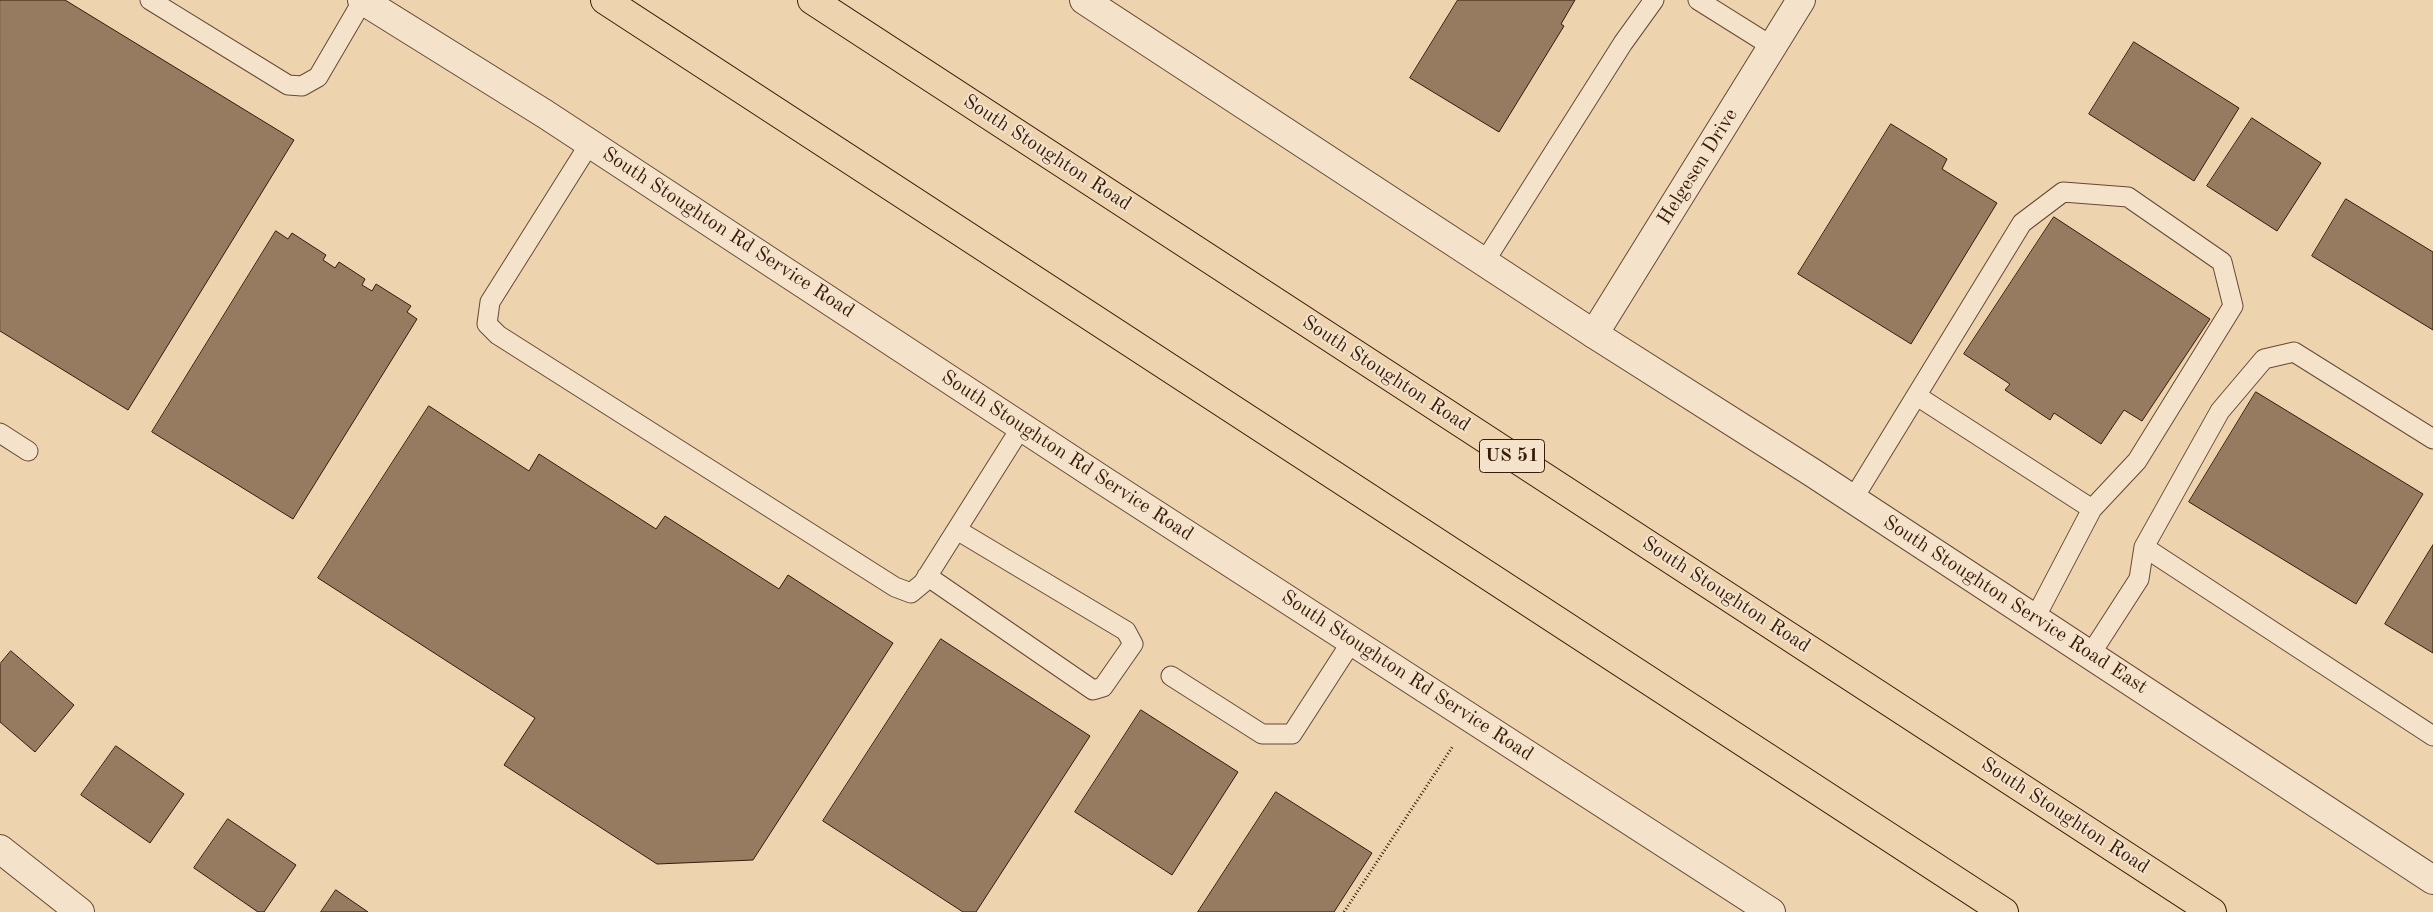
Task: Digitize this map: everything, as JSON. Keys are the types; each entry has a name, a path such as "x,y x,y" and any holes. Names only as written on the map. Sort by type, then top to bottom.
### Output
{"main road":[{"path":"605,0 2004,912"},
{"name":"South Stoughton Road","path":"812,0 2212,912"}],"street":[{"name":"South Stoughton Rd Service Road","path":"362,0 590,143 1352,641 1771,912"},
{"path":"1084,0 1594,334"},
{"name":"Helgesen Drive","path":"1594,334 1801,0"},
{"name":"South Stoughton Service Road East","path":"1594,334 1853,499 2433,880"},
{"path":"0,849 80,912"}],"lane":[{"path":"150,0 288,85 302,86 318,77 362,0"},
{"path":"1484,261 1623,43 1654,0"},
{"path":"1698,0 1772,47"},
{"path":"590,143 490,302 487,324 498,335 894,587 912,593 927,576 1022,426"},
{"path":"1853,499 2022,223 2063,192 2128,197 2222,262 2233,306 2137,461 2092,509 2035,618"},
{"path":"2090,655 2139,579 2144,547 2220,411 2264,359 2294,352 2433,438"},
{"path":"1917,396 2092,509"},
{"path":"0,433 28,451"},
{"path":"927,576 1093,690 1103,686 1133,644 1126,631 957,530"},
{"path":"2144,547 2433,736"},
{"path":"1171,676 1262,734 1292,734 1352,641"}],"path":[{"path":"1344,912 1472,718"}],"building":[{"path":"0,0 65,0 294,140 128,410 0,331"},
{"path":"1458,0 1575,0 1561,24 1564,26 1499,132 1410,78"},
{"path":"2134,42 2239,108 2194,181 2089,114"},
{"path":"2252,118 2321,163 2277,231 2207,186"},
{"path":"1891,124 1947,159 1942,169 1997,203 1911,344 1798,274"},
{"path":"2346,199 2433,252 2433,330 2312,256"},
{"path":"2054,217 2210,319 2142,421 2124,410 2101,444 2054,413 2050,420 2005,390 2010,384 1964,354"},
{"path":"276,231 288,239 292,233 326,255 323,260 335,268 339,262 365,279 362,285 372,291 376,284 411,306 407,312 417,319 293,519 152,432"},
{"path":"2256,392 2423,494 2356,604 2189,502"},
{"path":"429,406 529,471 539,454 656,529 665,516 779,589 788,575 893,643 753,860 657,864 504,765 535,718 318,578"},
{"path":"2433,545 2433,653 2385,624"},
{"path":"941,639 1090,736 976,912 963,912 823,821"},
{"path":"11,651 74,705 35,752 0,722 0,664"},
{"path":"1141,710 1238,772 1172,875 1075,812"},
{"path":"116,746 184,794 150,843 81,795"},
{"path":"1276,792 1372,853 1334,912 1198,912"},
{"path":"228,819 296,865 264,912 258,912 194,868"},
{"path":"336,890 368,912 321,912"}]}
